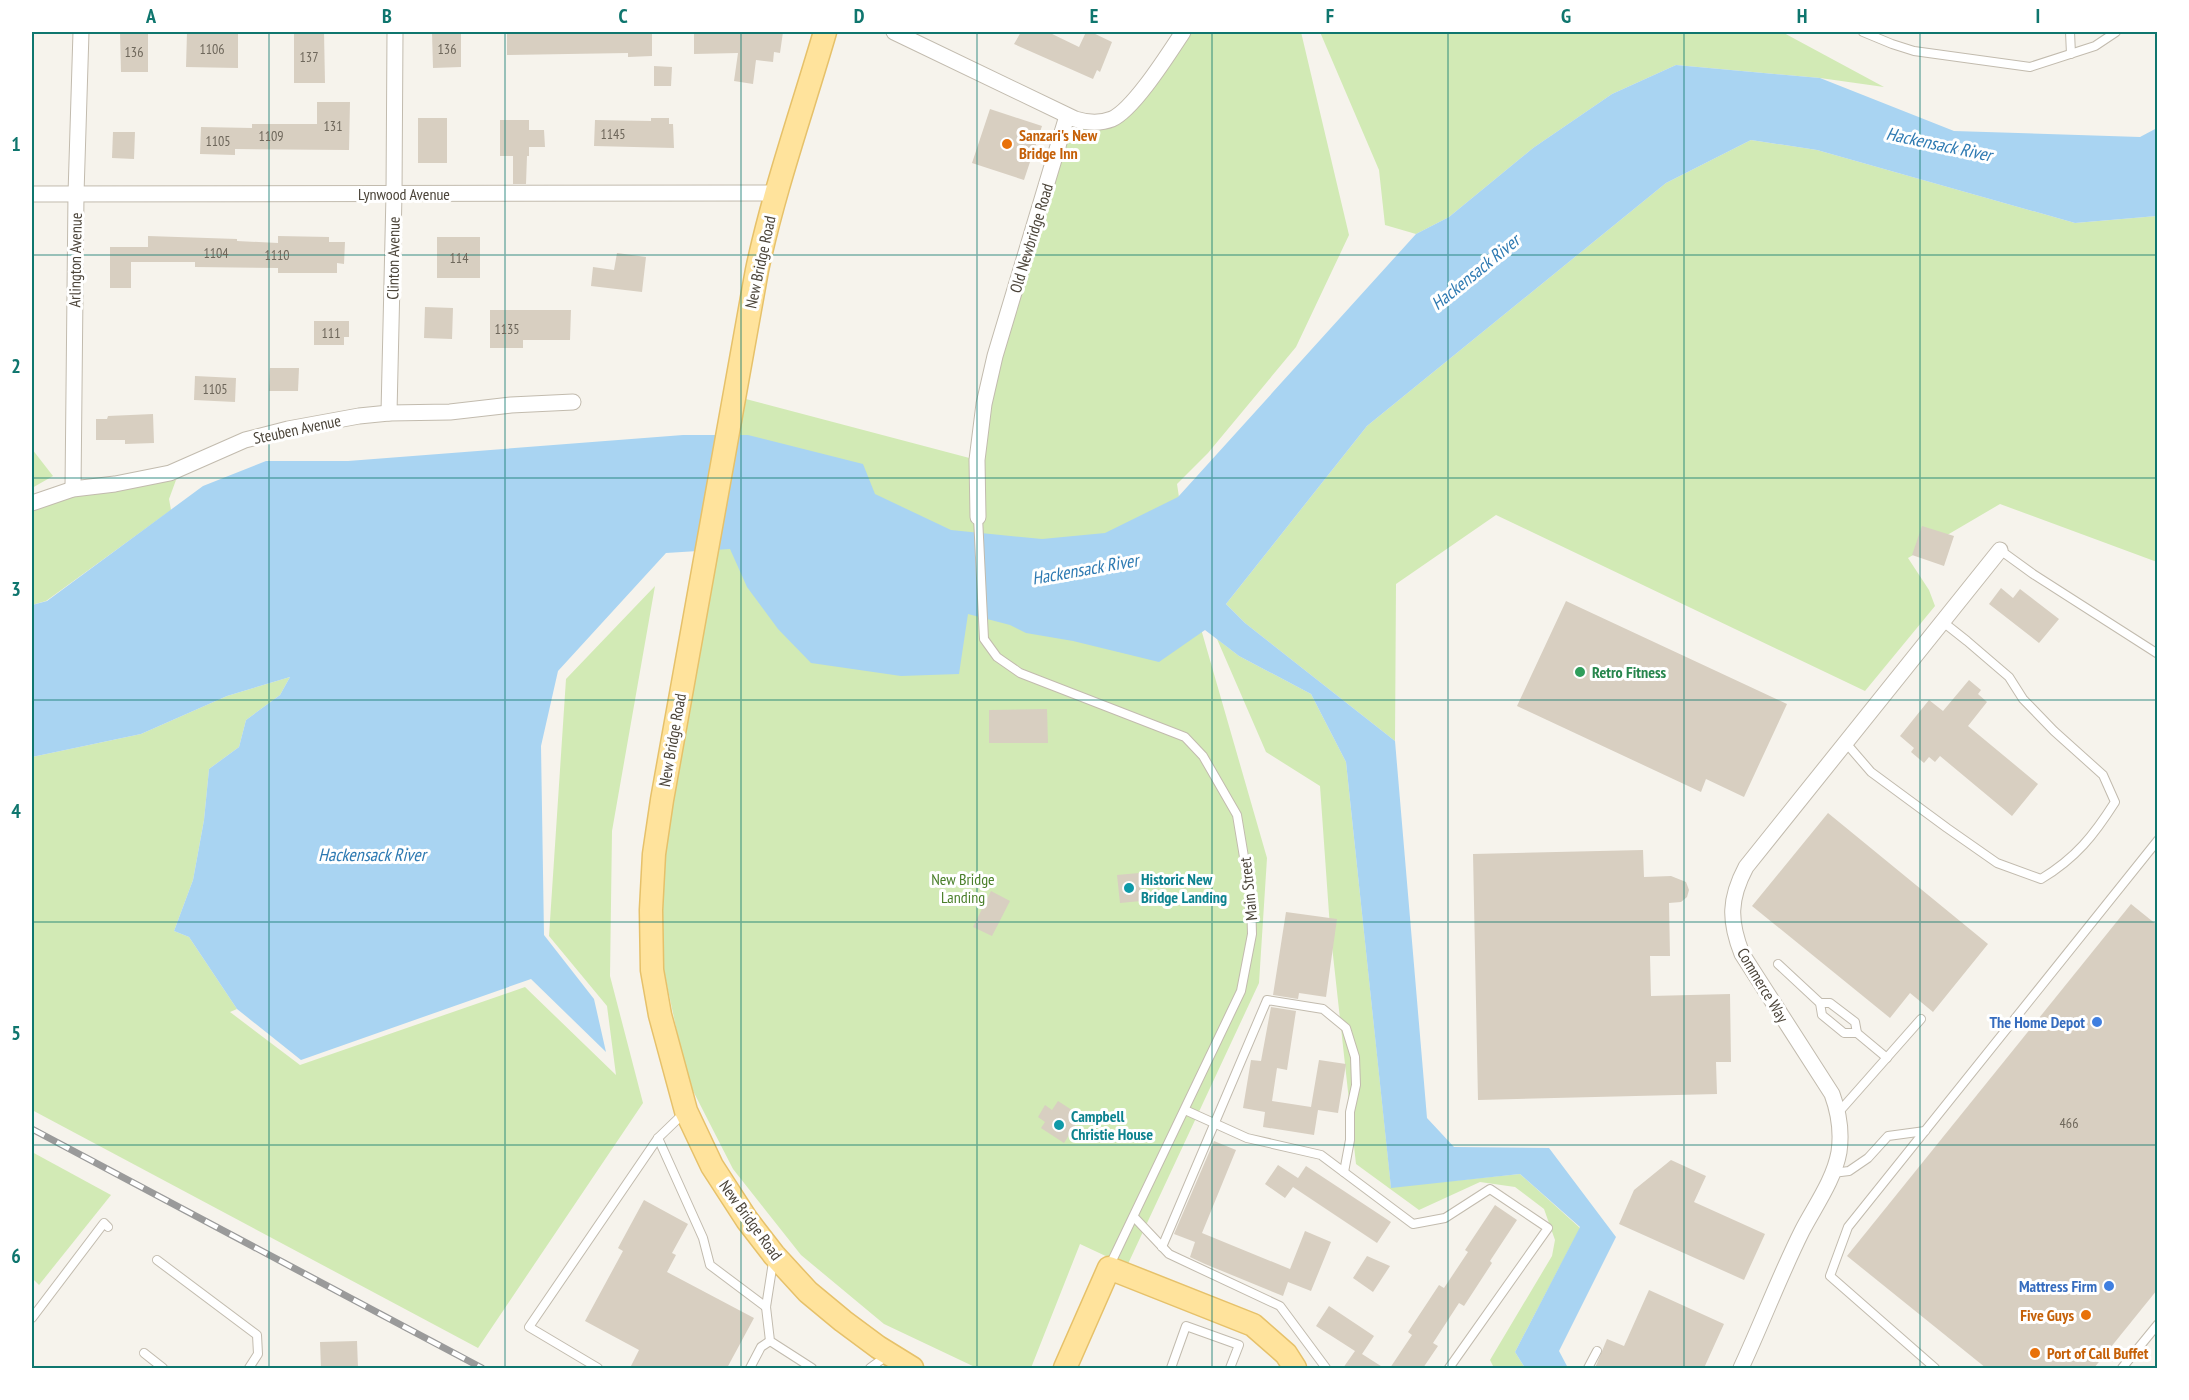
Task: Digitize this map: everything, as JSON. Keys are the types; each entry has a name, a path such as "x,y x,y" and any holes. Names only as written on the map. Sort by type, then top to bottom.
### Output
{"main road":[{"name":"New Bridge Road","path":"825,32 768,217 757,270 662,800 654,854 651,910 652,970 660,1016 686,1111 712,1166 747,1220 774,1255 808,1292 843,1321 905,1364"},
{"name":"Main Street","path":"1065,1368 1109,1268"},
{"path":"1109,1268 1253,1325 1286,1354 1295,1368"}],"street":[{"name":"Arlington Avenue","path":"73,489 76,194 81,32"},
{"name":"Clinton Avenue","path":"389,413 395,32"},
{"path":"894,32 1067,116 1090,124 1112,119 1127,108 1183,32"},
{"name":"Old Newbridge Road","path":"978,517 977,460 984,404 995,356 1067,116"},
{"name":"Lynwood Avenue","path":"32,194 776,193"},
{"name":"Steuben Avenue","path":"32,503 73,489 115,484 170,473 245,440 288,429 389,413 450,412 511,405 573,402"},
{"name":"Commerce Way","path":"1741,1368 1801,1233 1832,1173 1839,1154 1841,1134 1832,1094 1742,954 1735,935 1732,915 1733,898 1738,881 1746,867 2000,550"}],"lane":[{"path":"1868,32 1892,45 1914,51 2036,67 2095,46 2116,32"},
{"path":"2070,32 2071,54"},
{"name":"Main Street","path":"978,517 984,639 997,657 1020,673 1185,736 1203,756 1237,815 1251,898 1252,934 1241,991 1109,1268"},
{"path":"2000,550 2157,654"},
{"path":"1846,743 1871,772 1997,863 2041,879 2064,866 2096,832 2115,802 2103,774 2054,731 2023,699 2008,677 1943,622"},
{"path":"1935,1368 1830,1276 1848,1227 2157,840"},
{"path":"1778,964 1820,1004 1822,1015 1844,1033 1857,1033 1887,1058"},
{"path":"1162,1247 1267,1000 1323,1009 1346,1028 1354,1057 1356,1084 1350,1112 1350,1140 1344,1172"},
{"path":"1820,1004 1830,1004 1855,1022 1857,1033"},
{"path":"1838,1113 1921,1019"},
{"path":"1185,1110 1247,1138 1321,1155 1413,1224 1445,1218 1490,1189 1548,1228 1449,1368"},
{"path":"598,1368 529,1327 658,1138 686,1111"},
{"path":"1832,1173 1849,1171 1868,1158 1888,1136 1925,1131"},
{"path":"658,1138 703,1238 710,1265 766,1307"},
{"path":"1134,1217 1169,1254 1280,1306 1326,1368"},
{"path":"32,1318 104,1223 108,1227"},
{"path":"770,1341 766,1307 774,1255"},
{"path":"158,1260 257,1335 258,1354 249,1368"},
{"path":"2122,1368 2157,1324"},
{"path":"1171,1368 1186,1326 1239,1345 1230,1368"},
{"path":"750,1368 761,1347 770,1341"},
{"path":"770,1341 812,1368"},
{"path":"1588,1368 1597,1351"},
{"path":"144,1353 163,1368"},
{"path":"870,1368 905,1364"}],"green space":[{"name":"New Bridge Landing","path":"1183,32 1301,32 1349,235 1296,347 1208,453 1177,484 1197,615 1267,858 1259,983 1127,1266 1080,1244 1031,1368 977,1368 884,1324 801,1255 733,1169 687,1079 663,966 661,852 742,398 977,460 984,404 1067,116 1113,119"},
{"path":"1320,32 1782,32 1884,87 1820,78 1676,65 1612,94 1533,148 1449,217 1416,234 1385,225 1379,170"},
{"path":"1751,140 1817,150 2075,223 2157,216 2157,562 2000,504 1908,558 1929,590 1935,606 1865,691 1496,515 1396,584 1395,741 1245,623 1226,604 1367,426 1666,183"},
{"path":"32,449 53,476 32,488"},
{"path":"176,480 169,499 171,510 46,601 32,605 32,511 57,499"},
{"path":"655,586 612,831 610,976 643,1103 478,1348 32,1110 32,757 141,734 227,696 290,677 280,695 246,720 239,747 209,769 204,820 193,880 174,931 189,937 237,1009 230,1012 300,1065 525,987 616,1075 607,1006 549,936 566,679"},
{"path":"1217,639 1239,656 1311,694 1346,762 1391,1187 1520,1174 1580,1228 1515,1352 1525,1368 1494,1368 1490,1360 1552,1256 1555,1240 1544,1209 1515,1187 1480,1182 1419,1210 1356,1164 1330,928 1320,786 1266,752"},
{"path":"32,1152 111,1195 39,1285 32,1278"}],"water":[{"name":"Hackensack River","path":"1676,65 1820,78 1954,131 2140,137 2157,128 2157,216 2075,223 1817,150 1751,140 1666,183 1367,426 1226,604 1245,623 1395,741 1427,1118 1454,1147 1549,1148 1616,1237 1559,1351 1568,1368 1525,1368 1515,1352 1580,1227 1520,1174 1391,1188 1346,762 1311,694 1239,656 1205,630 1159,662 1073,641 1026,633 1010,625 968,614 959,674 901,676 811,663 778,629 747,587 730,549 666,553 558,671 541,746 544,935 594,999 606,1052 531,979 301,1060 237,1009 189,937 174,931 193,880 204,820 209,769 239,747 246,720 280,695 290,677 227,696 141,734 32,757 32,605 47,601 203,486 266,461 348,461 683,435 748,435 863,464 875,494 951,530 1042,539 1105,533 1178,497 1416,234 1449,217 1533,148 1612,94"}],"building":[{"path":"120,32 148,32 148,72 121,72"},
{"path":"187,32 238,32 238,68 186,67"},
{"path":"294,32 324,32 325,83 294,83"},
{"path":"432,32 461,32 461,67 433,68"},
{"path":"507,32 652,32 652,56 628,57 628,53 507,55"},
{"path":"694,32 783,32 780,53 774,52 773,62 756,60 753,84 734,81 738,53 694,54"},
{"path":"1021,32 1048,32 1079,47 1086,32 1112,42 1100,72 1097,70 1093,79 1014,44"},
{"path":"654,66 672,67 671,86 654,86"},
{"path":"317,102 350,102 349,150 235,149 235,155 200,154 201,127 252,128 252,124 317,124"},
{"name":"Sanzari's New Bridge Inn","path":"990,109 1042,126 1024,180 972,163"},
{"path":"418,118 447,118 447,163 418,163"},
{"path":"651,118 669,118 669,124 673,124 674,148 594,146 595,120 651,121"},
{"path":"500,120 529,120 529,130 544,130 545,147 529,147 526,184 513,184 513,156 500,156"},
{"path":"113,132 135,132 134,159 112,158"},
{"path":"148,236 278,243 278,236 329,237 329,242 345,242 344,264 337,263 337,273 278,273 278,268 195,267 195,262 131,262 131,288 110,288 110,247 148,247"},
{"path":"437,237 480,237 480,278 437,278"},
{"path":"617,253 646,257 642,292 591,286 593,267 614,270"},
{"path":"425,307 453,308 452,339 424,338"},
{"path":"490,310 571,310 570,340 523,340 523,348 490,348"},
{"path":"314,321 349,321 349,337 344,337 344,345 314,345"},
{"path":"270,368 299,368 298,391 269,391"},
{"path":"195,376 236,378 235,402 194,400"},
{"path":"153,414 154,443 125,444 125,440 96,440 96,419 107,419 108,416"},
{"path":"1922,526 1954,536 1944,566 1912,555"},
{"path":"2001,588 2013,598 2020,589 2059,619 2039,643 1989,604"},
{"path":"1566,601 1787,704 1744,797 1706,779 1701,792 1517,706"},
{"path":"1969,680 1981,690 1978,694 1987,702 1968,726 2038,784 2012,816 1940,756 1935,762 1929,757 1924,763 1911,752 1914,748 1900,736 1929,700 1943,711"},
{"path":"1047,709 1048,743 989,743 989,710"},
{"path":"1828,813 1988,944 1933,1012 1910,993 1890,1018 1752,906"},
{"path":"1643,850 1644,877 1671,876 1686,882 1689,890 1687,897 1681,902 1669,903 1670,956 1650,956 1651,996 1730,994 1731,1062 1716,1062 1717,1094 1478,1100 1473,854"},
{"name":"Historic New Bridge Landing","path":"1139,873 1141,901 1120,903 1117,875"},
{"path":"991,891 1010,901 992,936 973,927"},
{"path":"2131,904 2157,925 2157,1290 2094,1368 1986,1368 1847,1256"},
{"path":"1286,912 1337,919 1326,997 1299,993 1298,999 1273,995"},
{"path":"1271,1007 1296,1011 1287,1070 1277,1068 1272,1101 1311,1107 1319,1060 1346,1064 1338,1113 1318,1110 1314,1135 1263,1127 1265,1112 1243,1108 1251,1060 1261,1061"},
{"name":"Campbell Christie House","path":"1058,1101 1081,1116 1064,1143 1041,1128 1045,1122 1038,1117 1045,1105 1052,1110"},
{"path":"1214,1141 1236,1150 1202,1233 1290,1269 1305,1231 1331,1242 1311,1291 1288,1282 1283,1296 1205,1264 1190,1257 1195,1242 1174,1234"},
{"path":"1671,1160 1706,1176 1694,1202 1765,1234 1744,1280 1619,1224 1634,1190"},
{"path":"1278,1165 1298,1178 1306,1166 1391,1222 1377,1243 1293,1187 1285,1198 1265,1184"},
{"path":"644,1200 688,1224 672,1253 676,1255 667,1272 754,1318 727,1368 630,1368 639,1350 585,1321 623,1251 618,1248"},
{"path":"1495,1205 1517,1220 1490,1261 1492,1263 1464,1306 1459,1303 1433,1343 1438,1346 1423,1368 1390,1368 1412,1335 1408,1332 1439,1285 1444,1288 1468,1252 1465,1250"},
{"path":"1367,1256 1390,1266 1373,1292 1353,1278"},
{"path":"1649,1290 1724,1324 1704,1368 1595,1368 1607,1339 1624,1346"},
{"path":"1329,1306 1374,1336 1362,1354 1384,1368 1343,1368 1355,1351 1316,1326"},
{"path":"357,1341 358,1368 321,1368 320,1342"}],"railway":[{"path":"32,1129 482,1368"}],"place":[{"name":"Sanzari's New Bridge Inn","path":"1007,144"},
{"name":"Retro Fitness","path":"1580,672"},
{"name":"Historic New Bridge Landing","path":"1129,888"},
{"name":"The Home Depot","path":"2097,1022"},
{"name":"Campbell Christie House","path":"1059,1125"},
{"name":"Mattress Firm","path":"2109,1286"},
{"name":"Five Guys","path":"2086,1315"},
{"name":"Port of Call Buffet","path":"2035,1353"}]}
